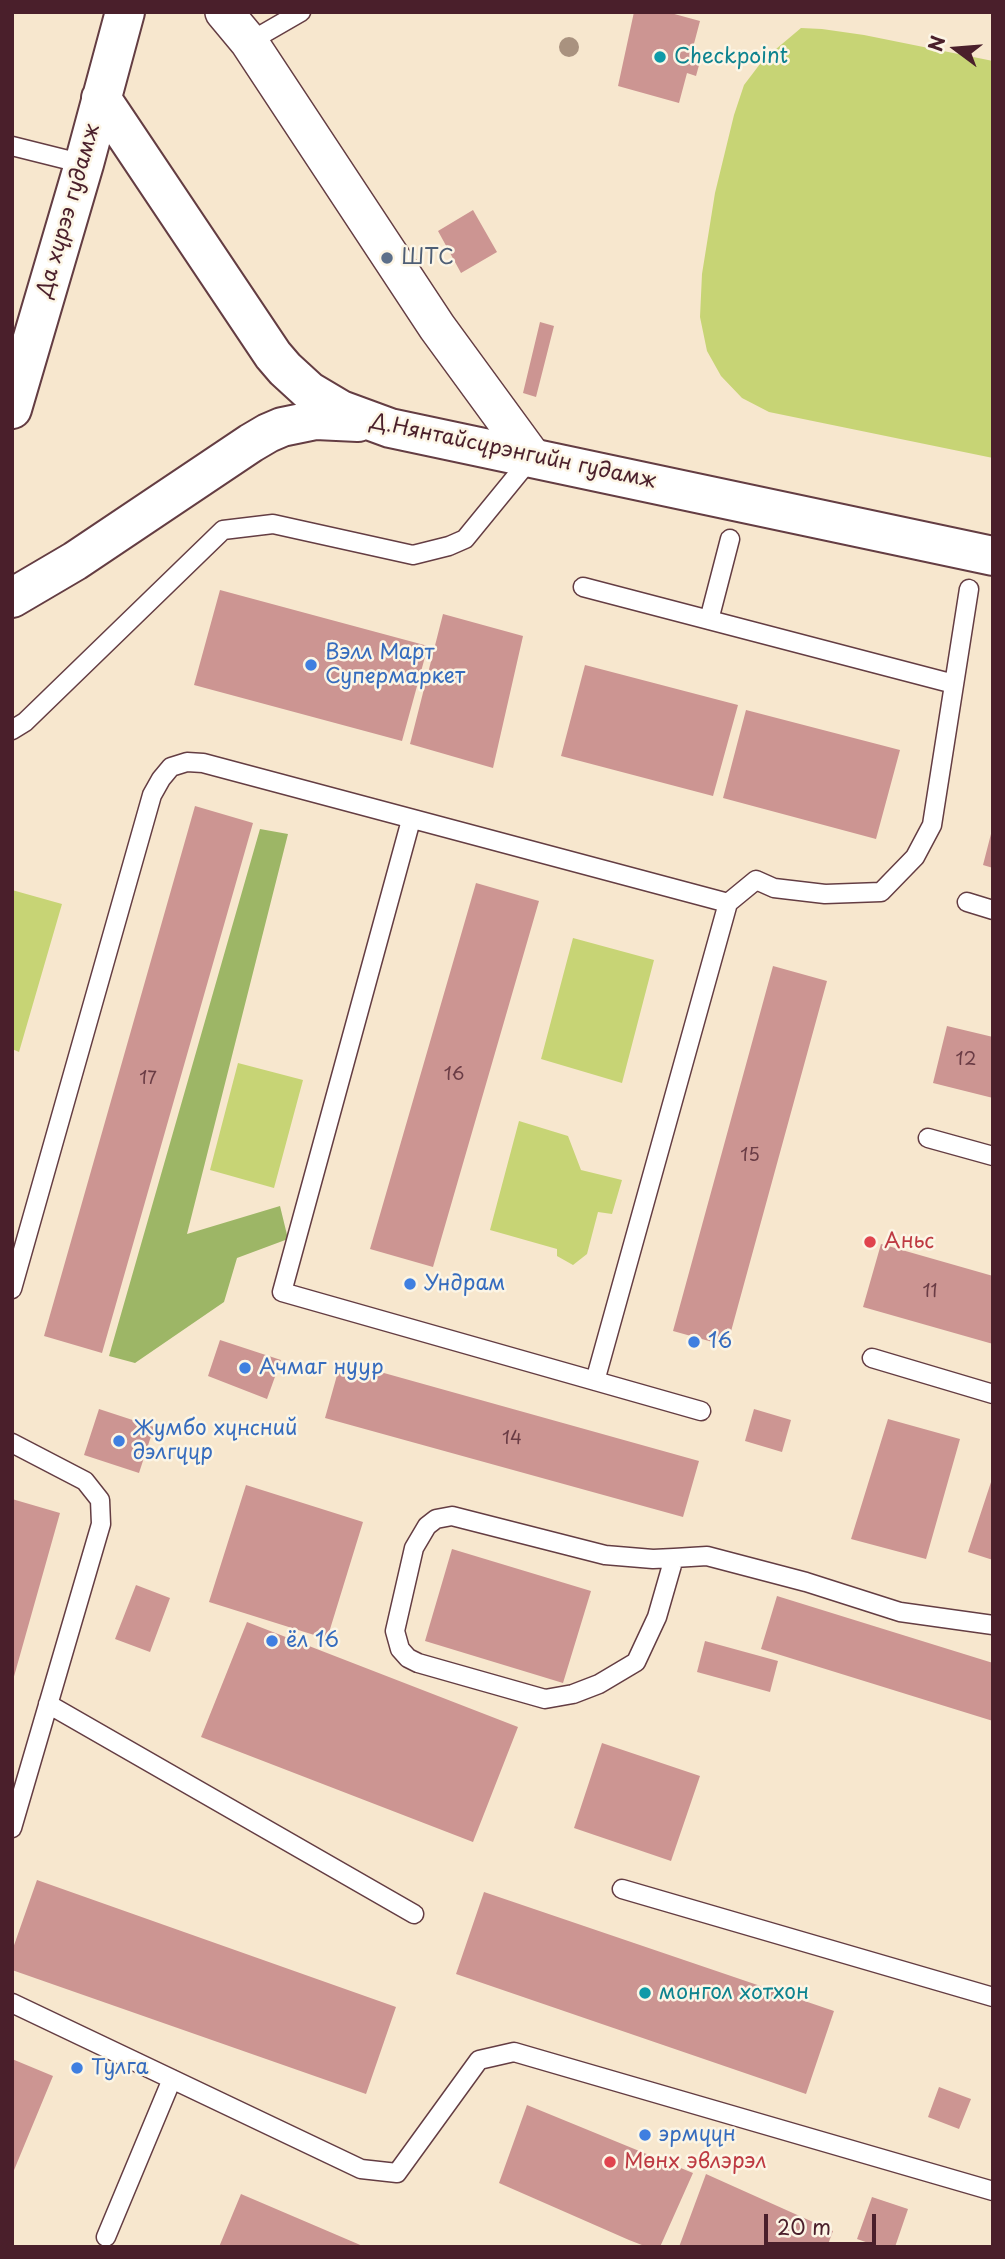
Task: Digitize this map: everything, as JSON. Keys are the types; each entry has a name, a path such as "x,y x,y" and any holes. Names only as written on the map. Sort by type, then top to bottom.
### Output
{"main road":[{"name":"Да хүрээ гудамж","path":"12,408 84,164 125,12"},
{"name":"Д.Нянтайсүрэнгийн гудамж","path":"102,98 253,326 285,369 321,400 390,428 993,556"},
{"path":"12,598 75,561 268,433 298,423 329,419 390,428"}],"street":[{"path":"224,12 249,42 438,327 532,457"}],"lane":[{"path":"249,42 301,12"},
{"path":"12,146 84,164"},
{"path":"12,730 25,722 223,530 273,524 413,555 449,546 465,538 532,457"},
{"path":"709,620 730,539"},
{"path":"583,587 954,684"},
{"path":"595,1381 728,904 756,880 774,888 825,894 881,892 915,857 932,825 969,589"},
{"path":"12,1289 152,795 166,772 179,763 203,763 728,904"},
{"path":"411,820 282,1292 701,1410"},
{"path":"967,902 993,910"},
{"path":"928,1138 993,1156"},
{"path":"872,1358 993,1394"},
{"path":"12,1443 85,1481 100,1500 101,1524 12,1828"},
{"path":"674,1558 657,1617 635,1662 599,1684 573,1694 545,1699 418,1663 408,1658 400,1649 395,1631 414,1548 427,1526 436,1519 452,1516 605,1555 653,1559 707,1556 806,1582 900,1612 993,1625"},
{"path":"48,1704 414,1914"},
{"path":"622,1889 993,1997"},
{"path":"12,2003 361,2169 397,2172 479,2060 514,2052 993,2191"},
{"path":"107,2236 172,2079"}],"green space":[{"path":"801,28 864,35 993,61 993,458 769,412 742,398 721,376 707,351 700,317 702,274 715,193 734,115 744,85 763,60"},
{"path":"260,829 288,834 187,1234 280,1206 288,1239 237,1258 224,1302 135,1363 109,1356"},
{"path":"12,890 62,904 19,1052 12,1049"},
{"path":"573,938 654,960 622,1083 541,1059"},
{"path":"238,1063 303,1080 274,1188 210,1170"},
{"path":"519,1121 568,1136 581,1170 622,1180 612,1214 598,1212 587,1254 573,1265 557,1256 557,1249 490,1230"}],"building":[{"name":"Checkpoint","path":"634,12 667,12 700,21 691,55 701,58 696,76 687,73 679,103 618,86"},
{"path":"473,210 497,252 461,273 438,231"},
{"path":"540,322 554,326 536,397 523,393"},
{"name":"Вэлл Март Супермаркет","path":"220,590 428,646 402,741 194,685"},
{"path":"443,614 523,636 493,768 410,744"},
{"path":"585,665 738,705 713,796 561,756"},
{"path":"746,710 900,750 876,839 723,798"},
{"path":"195,806 253,823 102,1353 44,1336"},
{"path":"993,830 993,868 983,865"},
{"path":"476,883 539,901 433,1267 370,1249"},
{"path":"773,966 827,981 727,1346 673,1331"},
{"path":"947,1026 993,1037 993,1098 933,1083"},
{"path":"881,1244 993,1276 993,1344 863,1307"},
{"name":"Ачмаг нуур","path":"220,1340 281,1360 267,1399 208,1376"},
{"path":"341,1361 699,1461 683,1517 325,1418"},
{"name":"Жумбо хүнсний дэлгүүр","path":"99,1409 154,1427 139,1473 84,1455"},
{"path":"754,1409 791,1420 782,1452 745,1441"},
{"path":"888,1419 960,1439 926,1559 851,1539"},
{"path":"993,1479 993,1560 968,1552"},
{"path":"246,1485 363,1522 327,1639 209,1602"},
{"path":"12,1499 60,1513 13,1680 12,1680"},
{"path":"452,1549 591,1591 563,1683 425,1641"},
{"path":"136,1585 170,1598 150,1652 115,1639"},
{"path":"777,1596 993,1663 993,1721 761,1649"},
{"path":"247,1622 518,1727 473,1842 201,1737"},
{"path":"705,1641 778,1661 770,1692 697,1672"},
{"path":"602,1743 700,1776 671,1861 574,1828"},
{"path":"37,1880 396,2007 366,2094 12,1970 12,1951"},
{"name":"монгол хотхон","path":"484,1892 834,2011 806,2094 456,1974"},
{"path":"12,2059 53,2076 12,2175"},
{"path":"939,2087 971,2099 959,2129 928,2117"},
{"path":"527,2105 693,2173 660,2247 647,2247 629,2240 499,2183"},
{"path":"706,2174 833,2231 827,2247 679,2247"},
{"path":"241,2194 365,2247 219,2247"},
{"path":"872,2197 908,2209 895,2247 880,2247 857,2239"}],"place":[{"name":"Checkpoint","path":"660,57"},
{"name":"ШТС","path":"387,258"},
{"name":"Вэлл Март Супермаркет","path":"311,665"},
{"name":"Аньс","path":"870,1242"},
{"name":"Ундрам","path":"410,1284"},
{"name":"16","path":"694,1342"},
{"name":"Ачмаг нуур","path":"245,1368"},
{"name":"Жумбо хүнсний дэлгүүр","path":"119,1441"},
{"name":"ёл 16","path":"272,1641"},
{"name":"монгол хотхон","path":"645,1993"},
{"name":"Тулга","path":"77,2068"},
{"name":"эрмүүн","path":"645,2135"},
{"name":"Мөнх эвлэрэл","path":"610,2162"}]}
